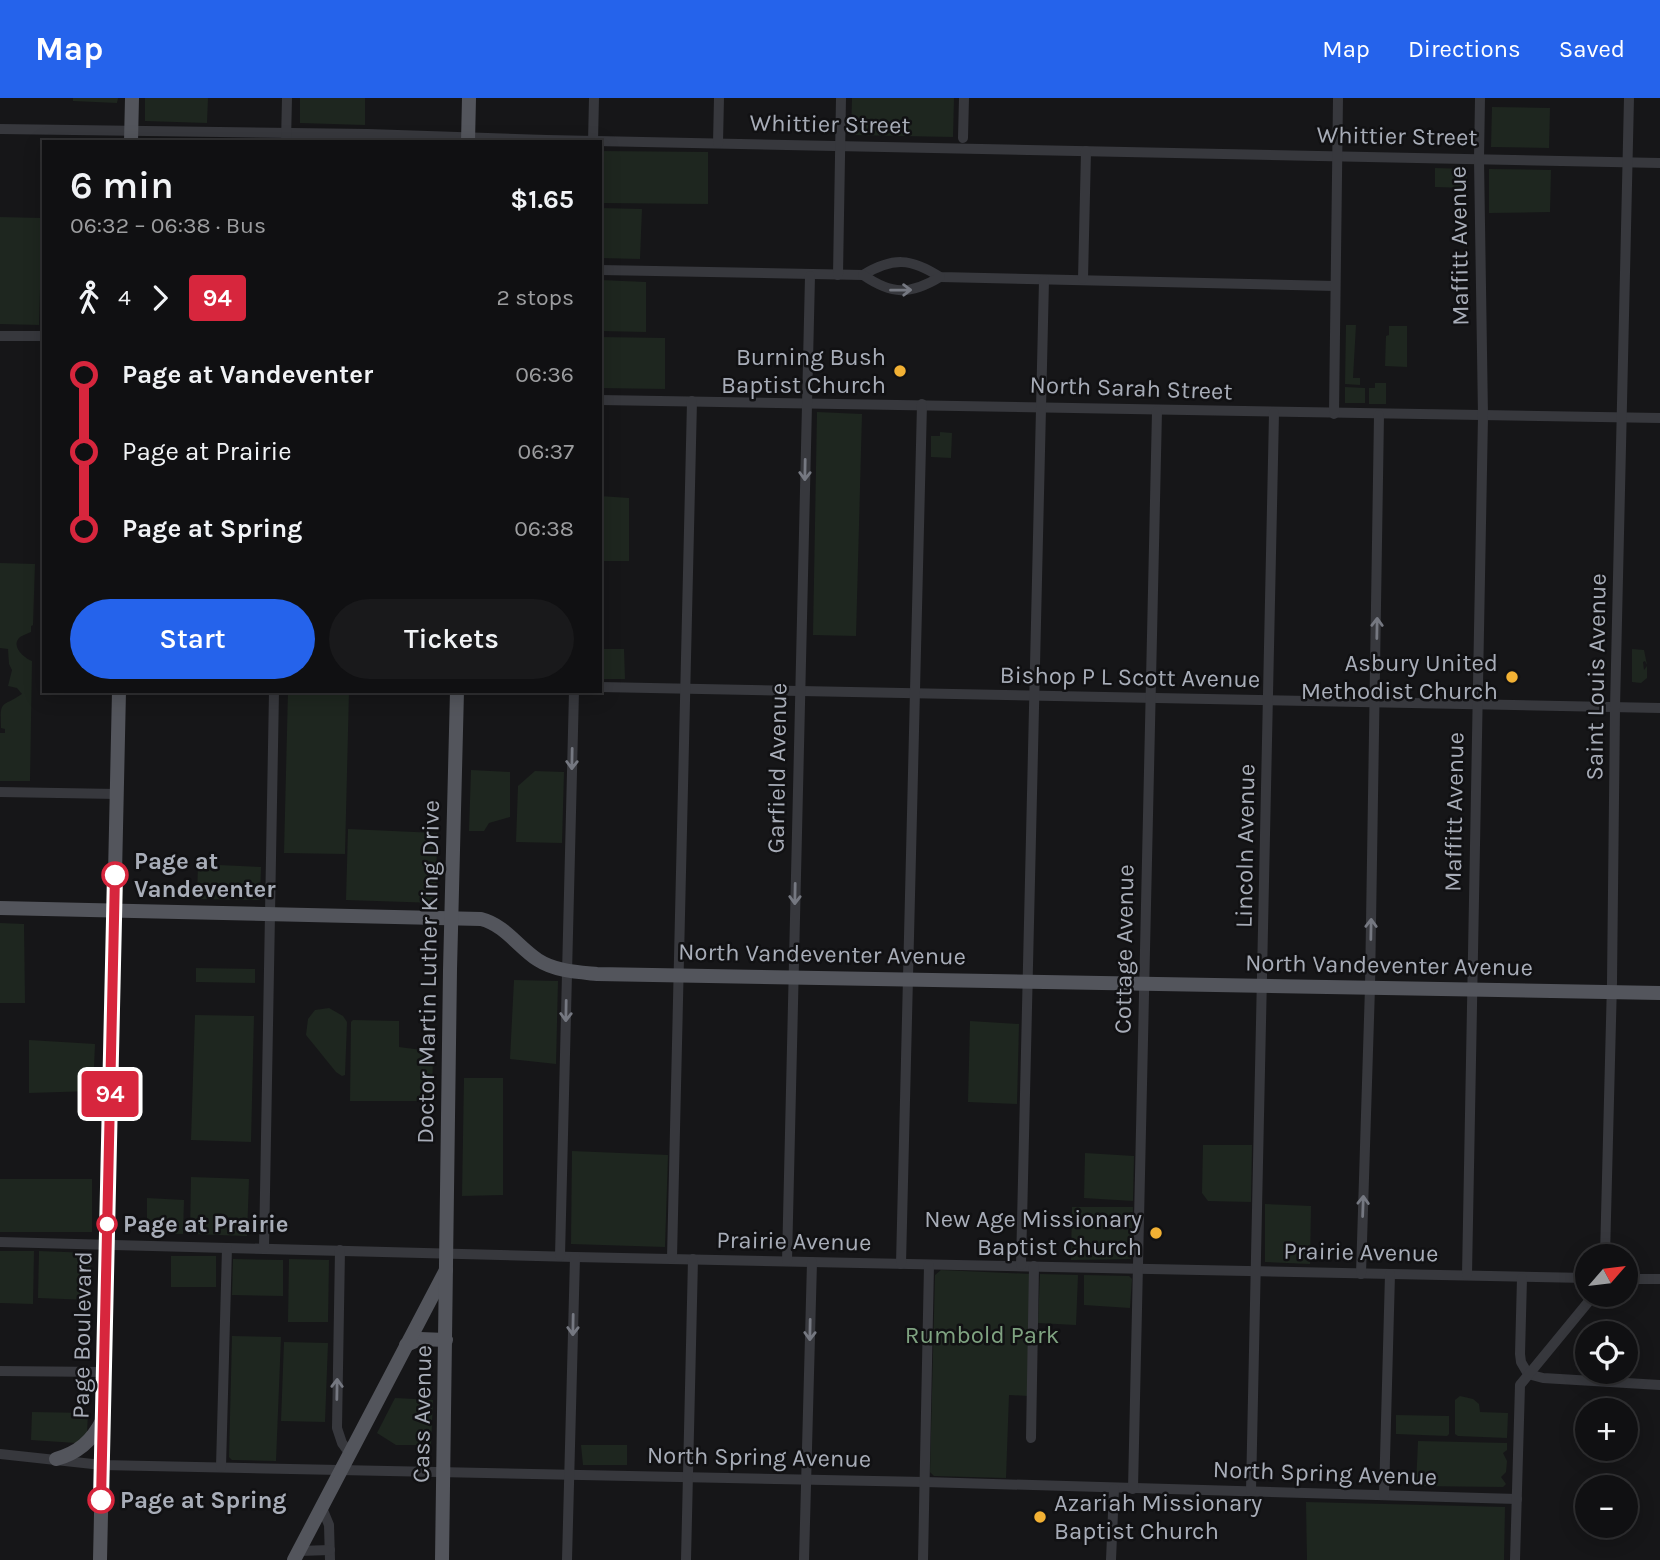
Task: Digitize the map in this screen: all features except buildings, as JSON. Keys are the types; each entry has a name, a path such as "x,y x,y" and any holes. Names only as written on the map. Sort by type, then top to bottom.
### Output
{"main road":[{"path":"131,136 132,98"},
{"path":"468,140 469,98"},
{"name":"Page Boulevard","path":"100,1560 119,693"},
{"name":"Doctor Martin Luther King Drive","path":"446,1269 457,693"},
{"name":"North Vandeventer Avenue","path":"0,908 451,917 489,921 501,927 541,962 567,971 597,974 1660,993"},
{"path":"297,1555 446,1269"},
{"name":"Cass Avenue","path":"442,1560 446,1269"},
{"path":"406,1345 423,1339 446,1340"},
{"path":"56,1459 84,1446 103,1420"}],"street":[{"path":"286,138 287,98"},
{"path":"593,140 594,98"},
{"path":"718,143 719,98"},
{"path":"838,275 841,98"},
{"path":"964,98 964,138"},
{"path":"1335,414 1338,98"},
{"name":"Maffitt Avenue","path":"1466,1275 1483,416 1480,98"},
{"name":"Saint Louis Avenue","path":"1605,1244 1629,98"},
{"name":"Whittier Street","path":"0,129 131,136 468,140"},
{"name":"Whittier Street","path":"602,141 1660,163"},
{"path":"1083,279 1086,151"},
{"path":"602,270 863,275 890,262 902,261 926,268 940,277 1335,286"},
{"path":"863,275 889,290 901,291 925,286 940,277"},
{"name":"Garfield Avenue","path":"787,1261 810,276"},
{"path":"1021,1265 1044,280"},
{"path":"0,336 42,336"},
{"name":"North Sarah Street","path":"602,400 1660,418"},
{"path":"672,1258 692,401"},
{"path":"901,1264 922,404"},
{"name":"Cottage Avenue","path":"1133,1489 1157,411"},
{"name":"Lincoln Avenue","path":"1251,1491 1275,413"},
{"path":"1361,1274 1376,702 1379,415"},
{"name":"Bishop P L Scott Avenue","path":"602,687 1660,708"},
{"path":"264,1248 274,693"},
{"path":"560,1256 573,693"},
{"path":"0,792 117,794"},
{"name":"Prairie Avenue","path":"0,1242 1575,1278"},
{"path":"221,1467 227,1248"},
{"path":"340,1250 337,1429 350,1454"},
{"path":"567,1560 575,1257"},
{"path":"686,1560 693,1259"},
{"path":"804,1560 812,1262"},
{"path":"923,1560 929,1265"},
{"path":"1031,1438 1034,1266"},
{"path":"1384,1495 1390,1274"},
{"path":"1522,1278 1520,1354 1528,1374 1543,1378 1660,1385"},
{"path":"1638,1279 1660,1279"},
{"path":"1515,1560 1519,1389 1521,1382 1584,1307"},
{"path":"0,1371 104,1372"},
{"name":"North Spring Avenue","path":"0,1454 102,1465 688,1476 1517,1499"},
{"path":"1111,1560 1114,1489"},
{"path":"297,1555 330,1555 329,1525 321,1508"}],"green space":[{"path":"73,98 118,98 117,103 73,101"},
{"path":"145,98 208,98 207,123 145,121"},
{"path":"300,98 365,98 365,125 300,123"},
{"path":"852,98 954,98 953,137 851,135"},
{"path":"1492,107 1550,108 1549,148 1491,147"},
{"path":"602,151 708,152 708,204 602,203"},
{"path":"1435,168 1467,169 1467,188 1435,187"},
{"path":"1489,169 1551,170 1550,212 1489,213"},
{"path":"602,208 642,209 640,259 602,258"},
{"path":"0,217 42,218 39,325 0,324"},
{"path":"602,280 646,282 646,332 602,331"},
{"path":"1346,325 1356,325 1353,378 1360,378 1360,385 1345,384"},
{"path":"1389,326 1407,326 1407,367 1385,366"},
{"path":"602,337 665,338 665,389 602,388"},
{"path":"1375,383 1386,383 1386,404 1369,404 1369,388 1375,388"},
{"path":"1345,387 1365,388 1365,403 1345,403"},
{"path":"817,412 862,414 856,636 813,635"},
{"path":"940,432 952,433 951,458 931,457 931,436 940,436"},
{"path":"602,496 629,498 629,561 602,561"},
{"path":"0,563 35,564 33,625 31,632 17,640 17,648 32,661 30,781 0,781 0,733 5,733 5,729 1,728 2,708 22,694 17,688 8,686 12,670 8,649 0,648"},
{"path":"602,649 624,649 625,679 602,679"},
{"path":"1632,649 1644,650 1647,665 1643,662 1644,670 1647,666 1647,678 1641,683 1632,682"},
{"path":"288,693 349,693 345,854 284,853"},
{"path":"471,770 510,772 510,817 489,823 484,831 469,831"},
{"path":"535,771 564,772 562,843 516,842 518,786"},
{"path":"348,829 437,833 436,903 346,900"},
{"path":"198,864 261,867 260,900 197,899"},
{"path":"0,923 24,924 25,1003 0,1003"},
{"path":"196,968 255,969 255,983 196,982"},
{"path":"514,980 558,981 556,1064 510,1059"},
{"path":"329,1008 343,1016 347,1022 345,1075 342,1076 306,1035 308,1019 315,1010"},
{"path":"195,1015 254,1016 251,1142 191,1140"},
{"path":"353,1020 399,1021 399,1047 422,1050 433,1055 432,1101 350,1101"},
{"path":"970,1021 1019,1024 1017,1104 968,1102"},
{"path":"29,1040 95,1044 93,1091 29,1093"},
{"path":"464,1078 503,1078 503,1195 462,1196"},
{"path":"1203,1145 1252,1145 1251,1202 1208,1201 1202,1193"},
{"path":"572,1151 668,1155 665,1247 571,1244"},
{"path":"1085,1153 1134,1156 1133,1201 1084,1198"},
{"path":"191,1177 249,1179 247,1236 190,1234"},
{"path":"0,1179 92,1179 92,1232 0,1232"},
{"path":"147,1198 184,1200 183,1234 147,1233"},
{"path":"1265,1204 1311,1206 1310,1264 1265,1262"},
{"path":"1072,1207 1133,1207 1131,1259 1071,1260"},
{"path":"0,1251 34,1251 33,1304 0,1303"},
{"path":"39,1251 91,1253 89,1300 38,1298"},
{"path":"171,1256 216,1256 216,1287 171,1287"},
{"path":"233,1259 283,1260 283,1296 232,1295"},
{"path":"289,1259 329,1260 328,1322 288,1322"},
{"name":"Rumbold Park","path":"941,1270 1031,1274 1028,1396 1009,1395 1006,1478 934,1476 930,1472 935,1275"},
{"path":"1040,1274 1078,1275 1076,1325 1038,1323"},
{"path":"1084,1275 1129,1276 1132,1279 1130,1308 1084,1305"},
{"path":"232,1336 281,1337 276,1461 232,1460 229,1457"},
{"path":"284,1342 328,1343 325,1422 281,1421"},
{"path":"1460,1396 1473,1399 1479,1404 1480,1412 1508,1413 1507,1438 1455,1434 1455,1400"},
{"path":"395,1398 433,1400 431,1445 396,1445 377,1433"},
{"path":"32,1412 88,1413 87,1433 76,1443 31,1440"},
{"path":"1396,1415 1449,1416 1449,1434 1396,1434"},
{"path":"1418,1441 1507,1443 1507,1450 1503,1453 1507,1461 1506,1472 1501,1477 1506,1484 1503,1487 1416,1486"},
{"path":"581,1445 627,1445 627,1465 583,1465"},
{"path":"1306,1502 1505,1507 1504,1560 1307,1560"}],"bus line":[{"name":"94","path":"101,1500 115,875"}],"place":[{"name":"Burning Bush Baptist Church","path":"900,371"},
{"name":"Asbury United Methodist Church","path":"1512,677"},
{"name":"Page at Vandeventer","path":"115,875"},
{"name":"Page at Prairie","path":"107,1224"},
{"name":"New Age Missionary Baptist Church","path":"1156,1233"},
{"name":"Page at Spring","path":"101,1500"},
{"name":"Azariah Missionary Baptist Church","path":"1040,1517"}]}
